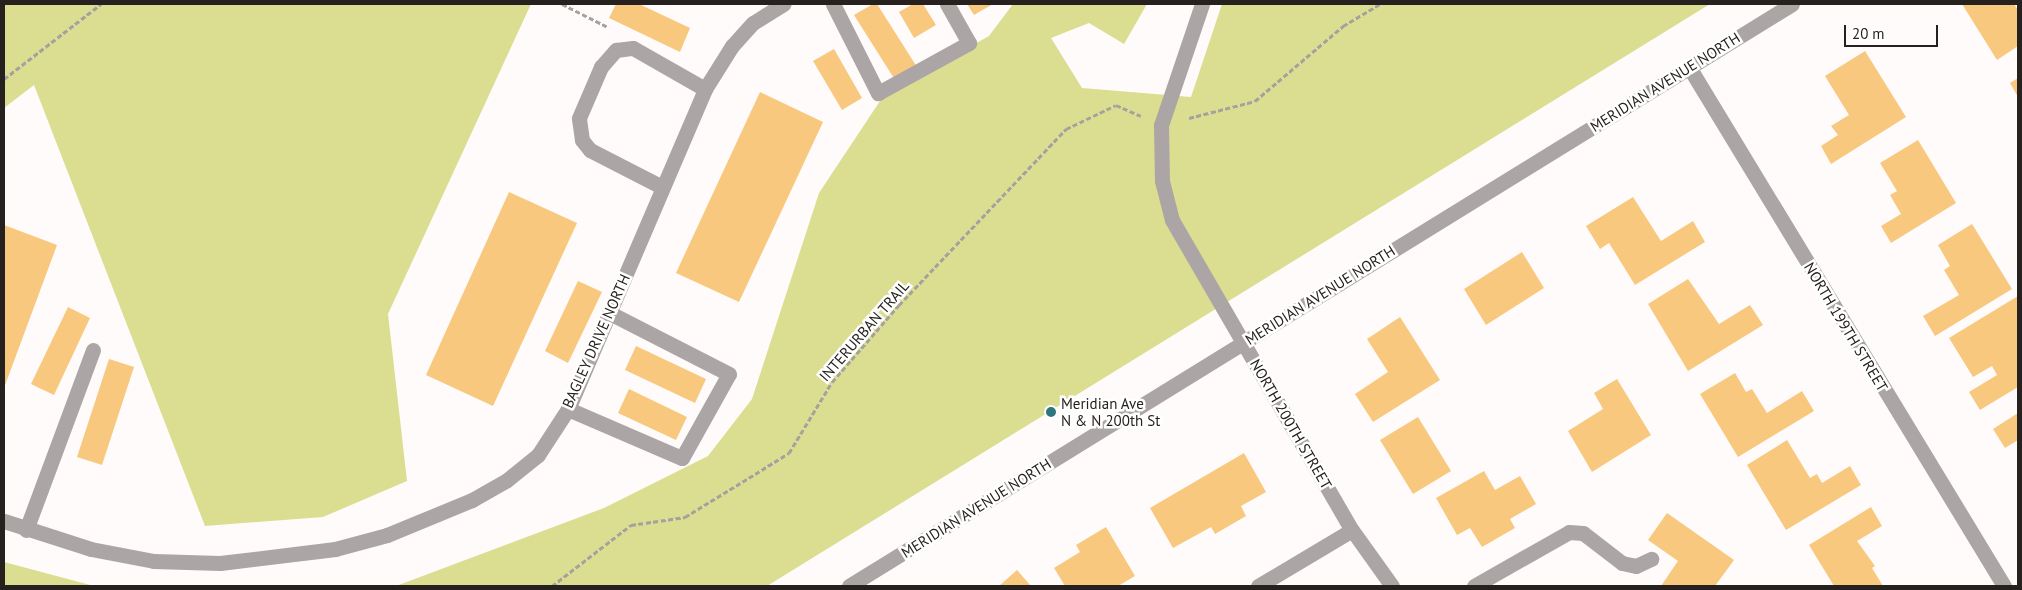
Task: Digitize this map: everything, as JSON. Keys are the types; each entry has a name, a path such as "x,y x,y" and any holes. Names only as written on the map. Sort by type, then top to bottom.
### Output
{"street":[{"name":"BAGLEY DRIVE NORTH","path":"4,521 26,530 91,549 154,561 220,564 335,549 432,518 507,480 538,454 568,409 705,89 732,46 753,23 783,4"},
{"path":"833,4 878,93 969,43 946,4"},
{"name":"NORTH 200TH STREET","path":"1202,4 1161,125 1162,182 1172,220 1352,530 1392,586"},
{"name":"MERIDIAN AVENUE NORTH","path":"849,586 1792,4"},
{"path":"662,187 590,150 582,140 579,118 601,67 616,50 633,48 705,89"},
{"name":"NORTH 199TH STREET","path":"1689,67 2004,586"},
{"path":"568,409 682,458 729,374 610,313"},
{"path":"26,530 93,350"},
{"path":"1258,586 1352,530"},
{"path":"1474,586 1569,532 1583,533 1622,563 1636,566 1651,559"}],"path":[{"path":"4,79 101,4"},
{"path":"1161,125 1256,101 1343,26 1380,4"},
{"name":"INTERURBAN TRAIL","path":"552,586 631,525 685,517 789,453 832,382 899,305 1066,129 1116,105 1161,125"}],"green space":[{"path":"4,4 531,4 388,314 407,481 323,517 205,526 34,85 4,108"},
{"path":"1013,4 1147,4 1124,44 1089,23 1051,38 1082,88 1191,97 1222,4 1710,4 767,586 396,586 604,508 708,456 752,399 819,193 884,95 989,36"},
{"path":"4,562 94,586 4,586"}],"building":[{"path":"616,4 639,4 690,28 680,52 609,18"},
{"path":"873,4 877,4 917,67 895,80 854,15"},
{"path":"913,4 923,4 936,25 914,38 899,12"},
{"path":"967,4 993,4 974,15"},
{"path":"1962,4 2014,4 2018,10 2018,46 1997,60"},
{"path":"834,49 862,98 842,110 813,61"},
{"path":"1865,51 1906,117 1831,164 1821,146 1838,135 1831,126 1849,115 1825,76"},
{"path":"2018,78 2018,97 2010,83"},
{"path":"760,92 823,122 739,302 676,273"},
{"path":"1918,140 1956,203 1891,243 1881,226 1901,214 1890,195 1897,191 1880,163"},
{"path":"509,192 577,223 493,406 426,375"},
{"path":"1633,197 1661,241 1693,221 1705,242 1635,285 1609,243 1600,249 1586,226"},
{"path":"1972,224 2012,289 1935,336 1923,316 1959,295 1944,270 1950,266 1938,245"},
{"path":"4,225 57,245 4,388"},
{"path":"1522,252 1544,288 1486,325 1464,289"},
{"path":"1688,279 1719,324 1750,305 1763,325 1688,371 1648,304"},
{"path":"578,281 602,292 568,363 545,351"},
{"path":"2018,296 2018,387 1980,410 1969,392 1997,375 1992,366 1973,377 1949,338"},
{"path":"68,307 90,318 54,395 31,384"},
{"path":"1400,317 1440,380 1373,422 1355,394 1388,372 1367,339"},
{"path":"636,346 706,379 695,403 625,370"},
{"path":"109,359 134,367 102,465 77,457"},
{"path":"1735,373 1746,392 1752,389 1767,413 1802,391 1814,411 1738,457 1700,394"},
{"path":"1617,379 1651,435 1592,472 1568,431 1603,409 1594,393"},
{"path":"629,389 687,417 676,440 618,413"},
{"path":"2018,413 2018,440 2005,448 1993,429"},
{"path":"1418,417 1451,471 1413,494 1380,440"},
{"path":"1787,440 1810,478 1817,474 1822,483 1850,466 1861,485 1786,530 1747,465"},
{"path":"1244,453 1266,492 1241,506 1246,516 1215,534 1211,527 1173,548 1150,508"},
{"path":"1484,471 1495,490 1520,476 1536,504 1510,519 1515,528 1482,547 1470,528 1457,535 1436,498"},
{"path":"1871,507 1882,526 1857,541 1875,566 1872,568 1883,586 1834,586 1809,545"},
{"path":"1667,513 1734,560 1715,586 1661,586 1678,561 1648,540"},
{"path":"1106,527 1135,576 1118,586 1065,586 1054,568 1080,552 1076,545"},
{"path":"1017,570 1031,586 999,586"}],"place":[{"name":"Meridian Ave N & N 200th St","path":"1051,412"}]}
